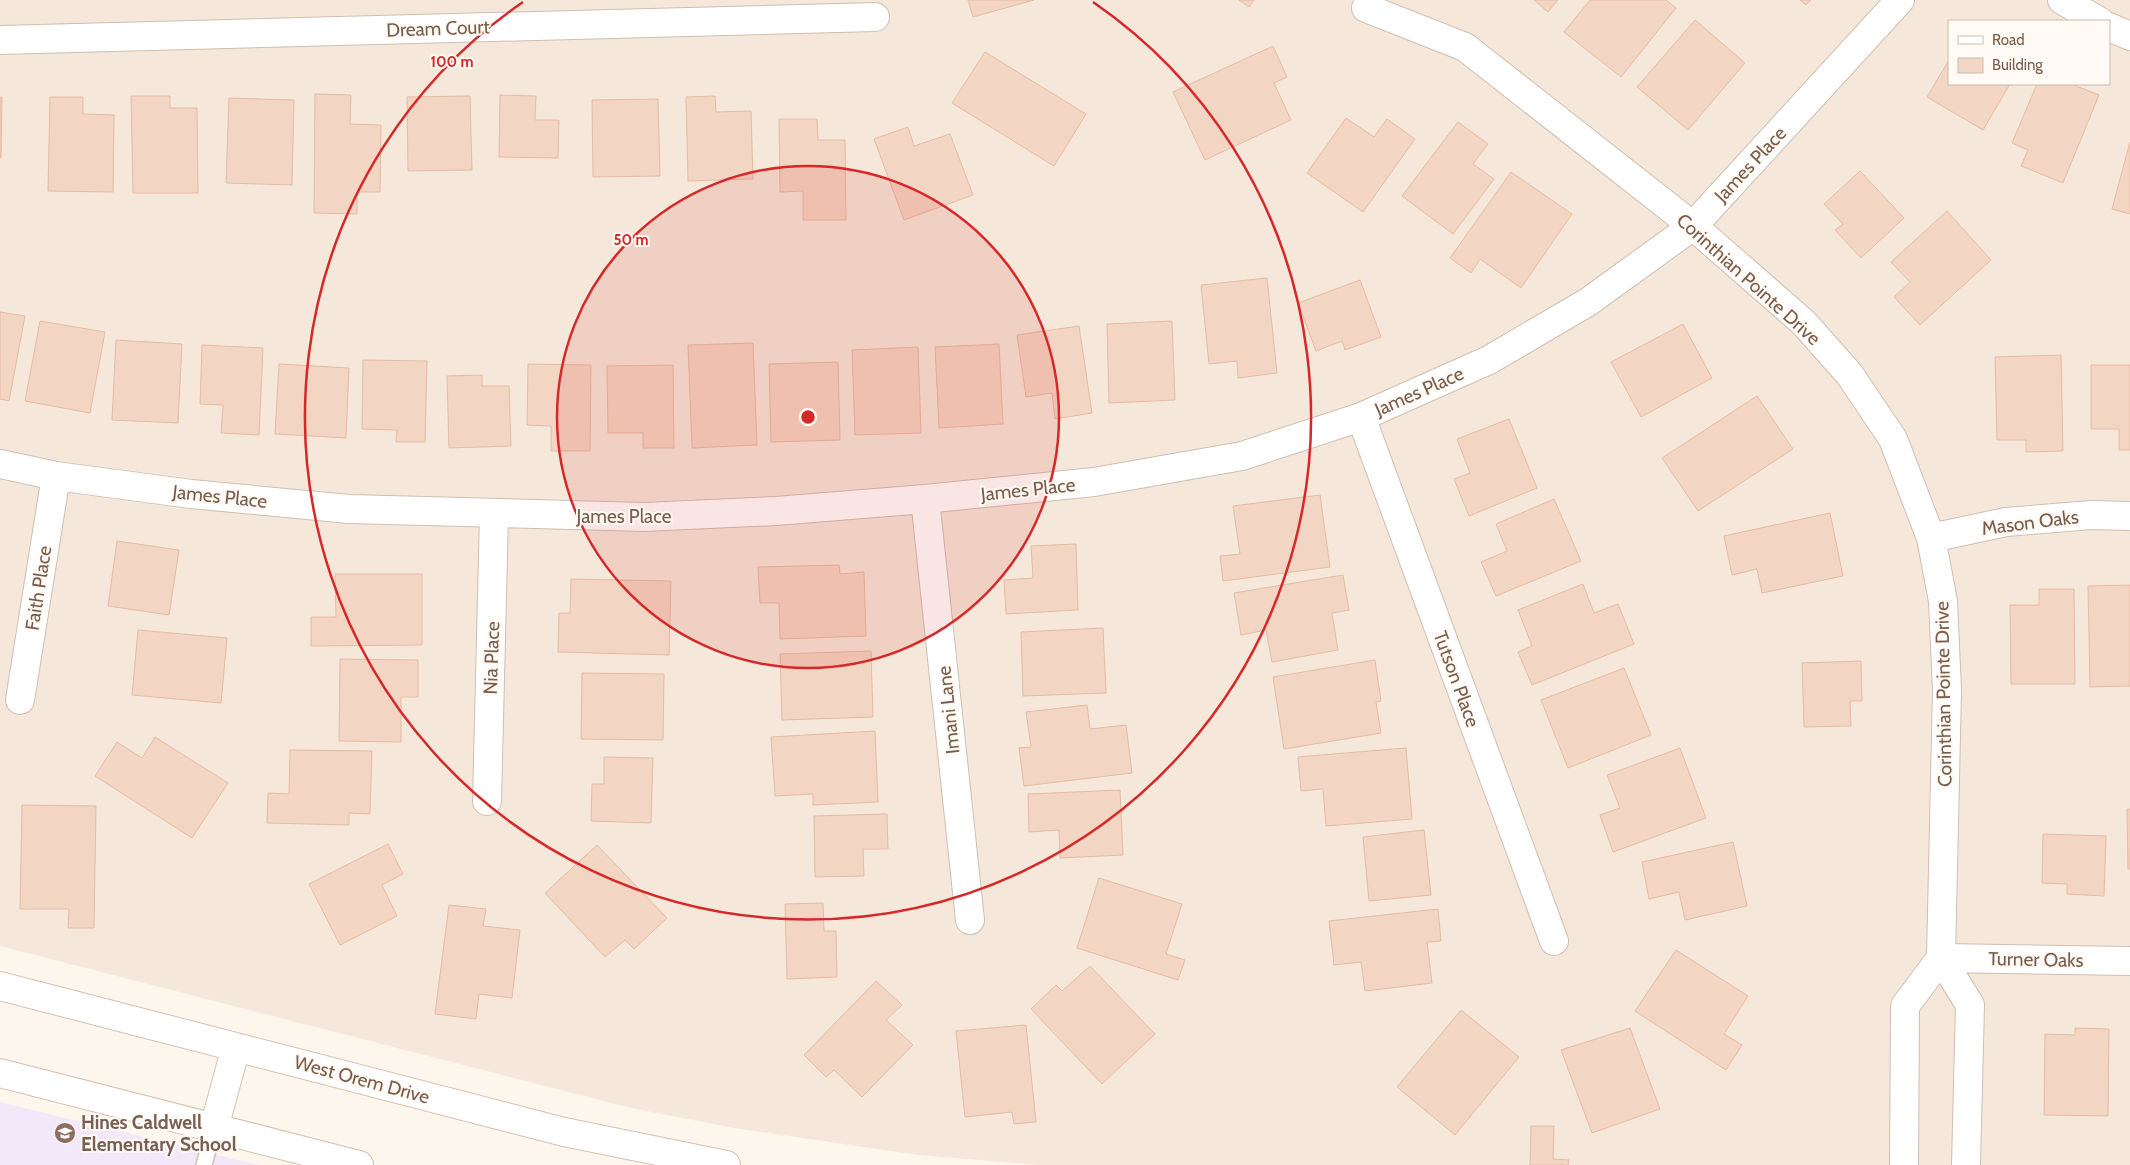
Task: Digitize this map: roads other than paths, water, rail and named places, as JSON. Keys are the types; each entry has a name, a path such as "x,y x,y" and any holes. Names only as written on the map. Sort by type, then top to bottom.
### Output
{"street":[{"name":"James Place","path":"0,464 56,476 191,494 350,509 644,517 776,511 925,499 1094,482 1242,456 1361,417 1497,356 1588,302 1693,226 1900,0"},
{"path":"2062,0 2097,20"},
{"name":"Corinthian Pointe Drive","path":"1366,8 1465,47 1693,226 1804,323 1850,375 1893,439 1931,538 1943,601 1947,690 1941,958"},
{"name":"Dream Court","path":"0,40 875,17"},
{"path":"2110,27 2130,36"},
{"name":"Tutson Place","path":"1361,417 1554,941"},
{"name":"Faith Place","path":"20,700 56,476"},
{"name":"Imani Lane","path":"925,499 970,920"},
{"name":"Nia Place","path":"487,801 494,514"},
{"name":"Mason Oaks","path":"1931,538 2006,522 2091,514 2130,516"},
{"path":"1904,1165 1905,1006 1941,958 1970,1005 1966,1165"},
{"name":"Turner Oaks","path":"1941,958 2130,961"},
{"name":"West Orem Drive","path":"0,986 564,1132 726,1165"},
{"path":"214,1128 236,1046"},
{"path":"0,1073 359,1165"}],"lane":[{"path":"204,1165 214,1128"}],"place":[{"name":"Hines Caldwell Elementary School","path":"65,1133"}]}
